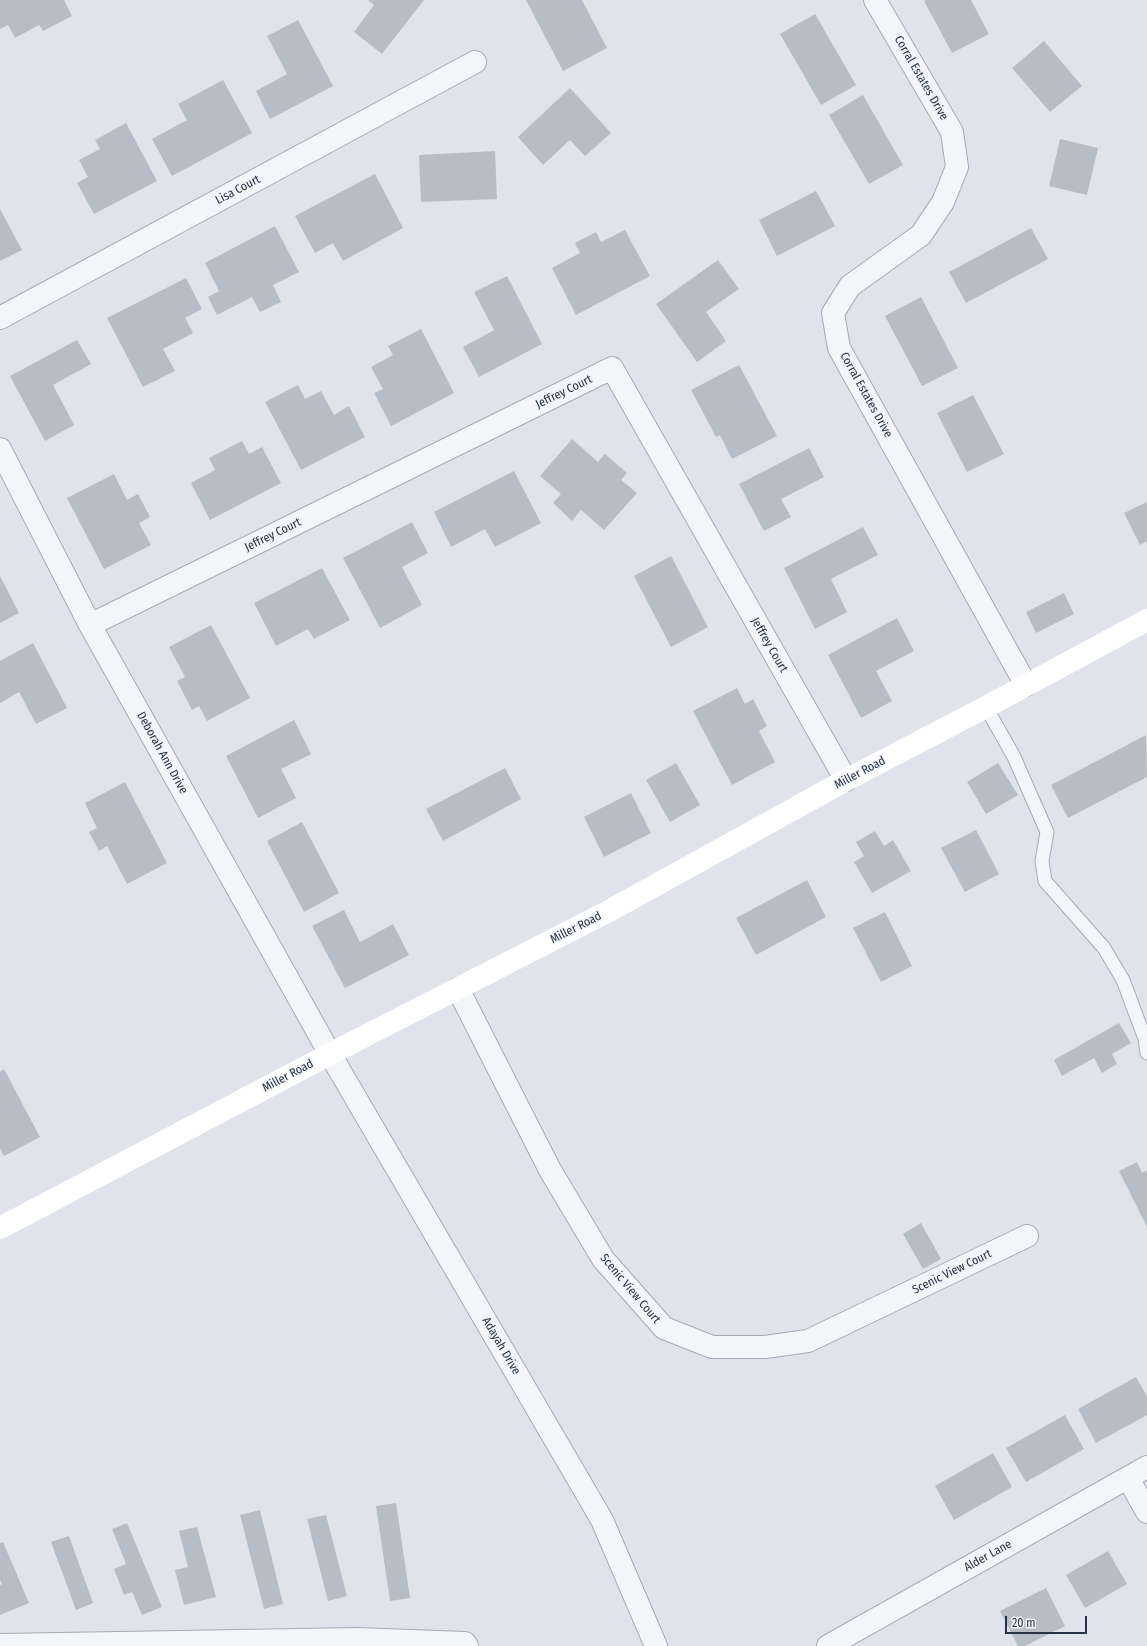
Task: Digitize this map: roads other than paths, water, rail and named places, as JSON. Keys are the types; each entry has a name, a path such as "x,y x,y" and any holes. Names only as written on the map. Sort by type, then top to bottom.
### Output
{"street":[{"name":"Corral Estates Drive","path":"875,0 952,132 957,167 943,202 921,235 850,286 833,312 840,348 1026,685"},
{"name":"Lisa Court","path":"0,318 475,62"},
{"name":"Jeffrey Court","path":"90,625 612,368 846,780"},
{"name":"Deborah Ann Drive","path":"0,449 90,625 330,1054"},
{"name":"Miller Road","path":"0,1228 330,1054 609,911 846,780 986,708 1147,620"},
{"name":"Scenic View Court","path":"458,989 550,1170 603,1259 664,1328 712,1347 765,1347 808,1341 1027,1236"},
{"name":"Adayah Drive","path":"330,1054 602,1520 656,1646"},
{"name":"Alder Lane","path":"828,1646 1147,1467"},
{"path":"1128,1478 1147,1512"},
{"path":"0,1645 357,1639 465,1644 467,1646"}],"lane":[{"path":"986,708 1014,757 1047,832 1042,861 1045,881 1104,948 1123,980 1145,1039 1147,1053"}]}
